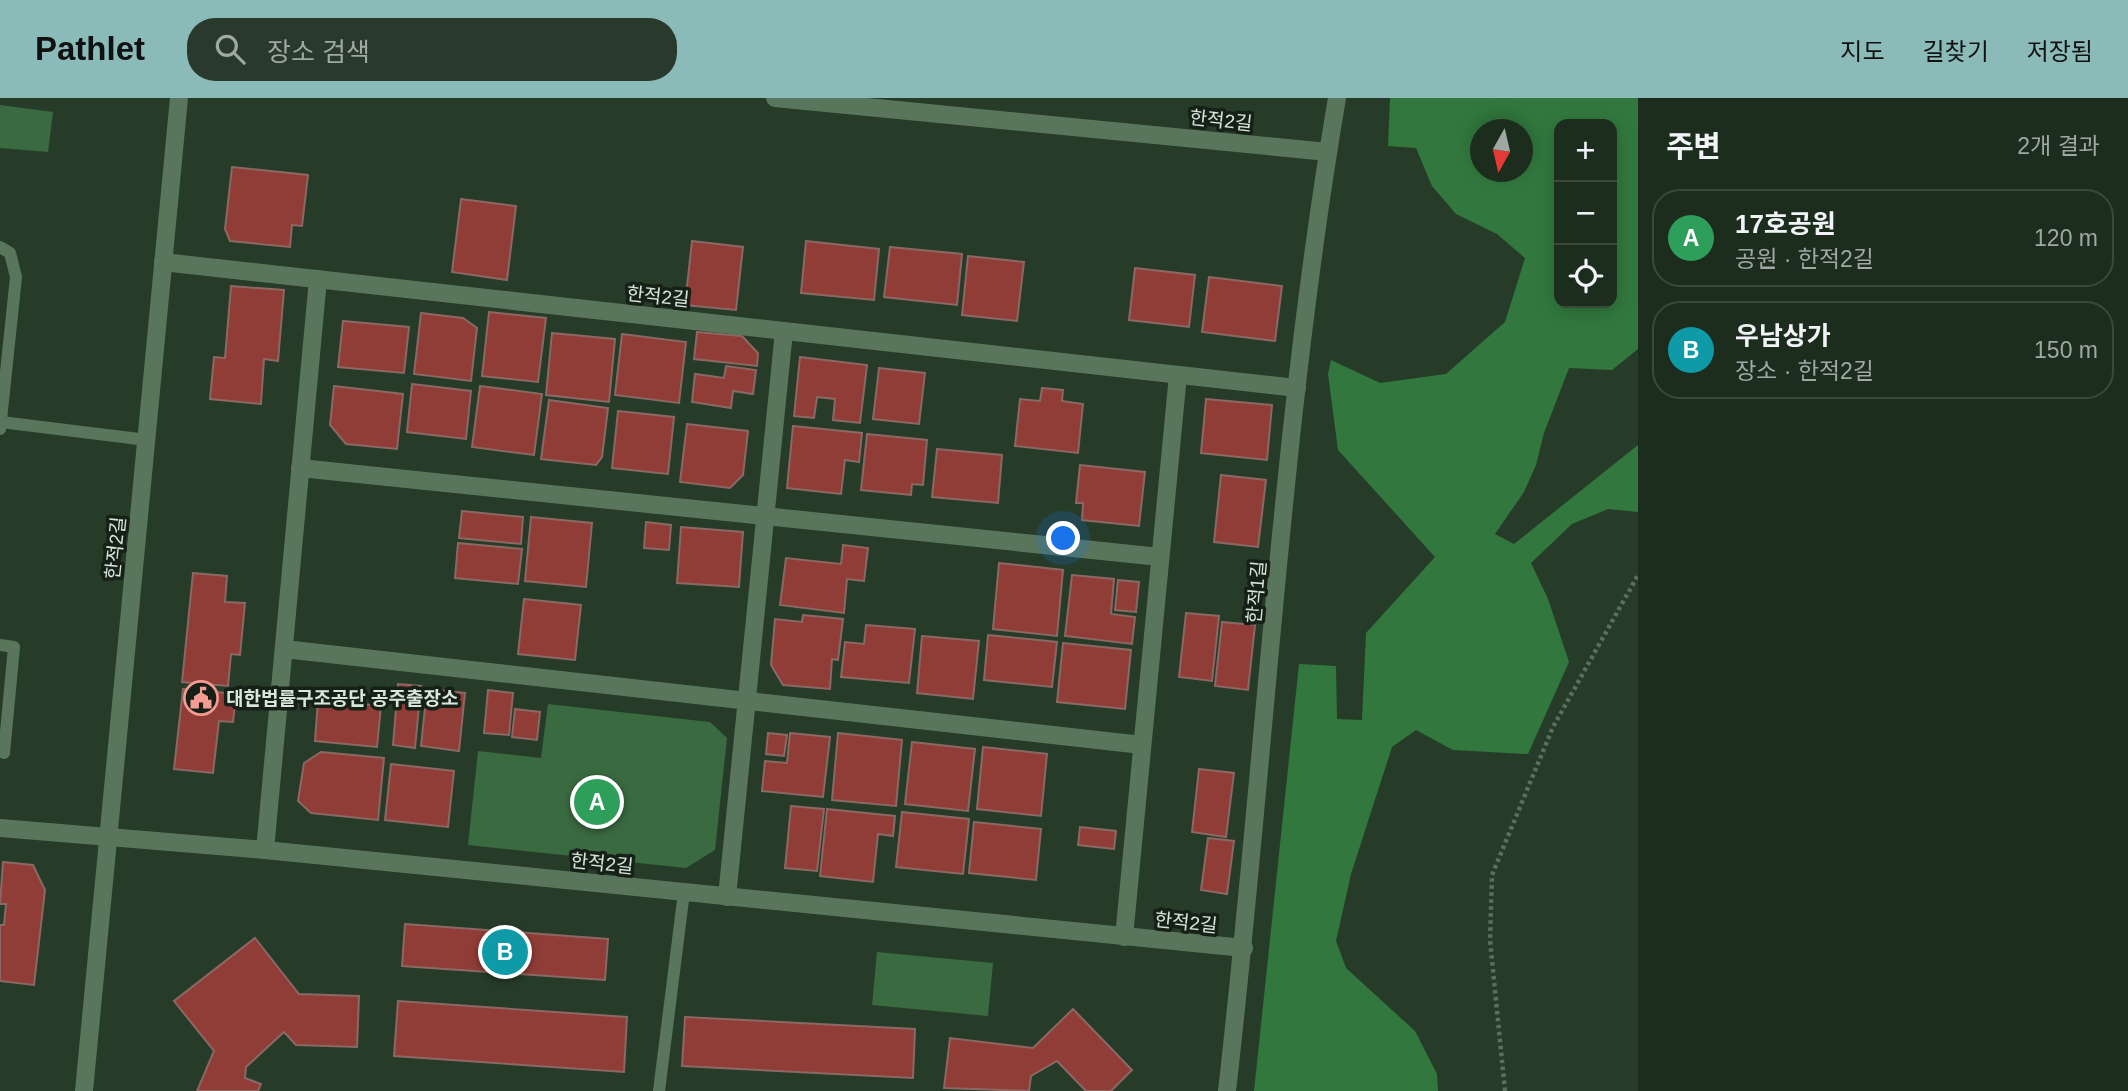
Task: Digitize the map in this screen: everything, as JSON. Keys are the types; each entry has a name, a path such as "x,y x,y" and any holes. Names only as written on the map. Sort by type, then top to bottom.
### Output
{"street":[{"name":"한적2길","path":"85,1091 179,98"},
{"name":"한적2길","path":"775,98 1328,152"},
{"name":"한적1길","path":"1227,1091 1244,948 1297,388 1337,98"},
{"name":"한적2길","path":"163,262 1297,388"},
{"path":"265,850 318,279"},
{"path":"727,897 784,331"},
{"path":"1124,937 1178,375"},
{"path":"300,468 1160,557"},
{"path":"284,649 1142,745"},
{"name":"한적2길","path":"0,828 265,850 1244,948"}],"lane":[{"path":"0,247 10,253 16,277 0,429"},
{"path":"1,422 147,440"},
{"path":"0,645 14,646 4,753"},
{"path":"659,1091 684,892"}],"path":[{"path":"1505,1091 1490,940 1492,875 1553,727 1638,575"}],"green space":[{"path":"1390,98 1638,98 1638,349 1612,370 1569,368 1524,492 1495,534 1514,544 1638,445 1638,512 1608,509 1572,524 1531,563 1548,599 1569,662 1528,754 1453,750 1416,730 1392,747 1351,874 1336,941 1346,968 1415,1031 1437,1074 1438,1091 1254,1091 1299,664 1336,666 1337,719 1362,720 1366,633 1435,557 1338,450 1328,374 1331,360 1380,383 1446,374 1505,322 1525,258 1497,234 1456,214 1432,186 1416,148 1388,146"},
{"path":"0,105 53,112 48,152 0,148"},
{"path":"548,704 710,722 727,738 715,850 686,868 468,845 478,751 541,758"},
{"path":"877,952 993,963 988,1016 872,1005"}],"building":[{"path":"232,167 308,175 302,226 292,225 290,247 230,241 225,229"},
{"path":"461,199 516,206 507,280 452,272"},
{"path":"692,241 743,247 736,310 685,305"},
{"path":"806,241 879,249 874,300 801,293"},
{"path":"890,247 962,254 957,305 884,297"},
{"path":"968,256 1024,262 1017,321 962,315"},
{"path":"1135,268 1195,275 1189,327 1129,320"},
{"path":"1209,277 1282,286 1275,341 1202,332"},
{"path":"231,286 284,290 278,361 264,359 261,404 210,399 214,357 225,358"},
{"path":"489,312 546,318 538,382 482,376"},
{"path":"421,313 463,318 477,328 471,381 414,374"},
{"path":"343,321 409,327 404,373 338,367"},
{"path":"697,332 742,336 758,353 757,366 694,359"},
{"path":"552,333 615,339 609,402 546,395"},
{"path":"622,334 686,342 679,403 615,395"},
{"path":"800,357 867,365 860,423 833,420 835,399 817,397 814,418 794,416"},
{"path":"726,366 756,370 753,394 733,391 731,408 692,402 695,374 724,378"},
{"path":"879,368 925,373 919,424 873,419"},
{"path":"412,384 471,391 466,439 407,432"},
{"path":"334,386 403,394 397,449 346,444 330,425"},
{"path":"480,386 542,394 534,455 472,447"},
{"path":"1042,388 1063,390 1062,401 1083,404 1078,453 1015,446 1020,399 1040,401"},
{"path":"1206,399 1272,405 1267,460 1201,453"},
{"path":"549,400 608,408 602,457 596,465 541,459"},
{"path":"618,411 674,417 668,474 612,468"},
{"path":"687,424 748,431 743,475 730,488 680,482"},
{"path":"793,426 862,433 859,462 845,460 841,494 787,488"},
{"path":"867,434 927,440 923,485 912,484 911,495 861,490"},
{"path":"937,449 1002,455 998,503 932,497"},
{"path":"1080,465 1145,472 1139,526 1082,520 1083,503 1076,503"},
{"path":"1221,475 1266,480 1258,547 1214,542"},
{"path":"462,511 523,517 521,544 459,538"},
{"path":"531,517 592,523 586,587 525,581"},
{"path":"646,522 671,525 669,550 644,548"},
{"path":"681,527 743,532 739,587 677,583"},
{"path":"458,543 522,549 518,584 455,578"},
{"path":"843,545 868,548 864,581 847,579 844,613 780,605 786,558 841,564"},
{"path":"999,563 1063,570 1057,636 993,629"},
{"path":"193,573 227,576 225,602 245,603 240,655 231,654 228,686 182,682"},
{"path":"1072,575 1114,579 1111,614 1135,617 1132,644 1065,636"},
{"path":"1118,580 1139,582 1136,612 1115,610"},
{"path":"524,599 581,605 575,660 518,654"},
{"path":"1186,613 1219,616 1212,681 1179,677"},
{"path":"803,615 843,619 838,660 832,659 830,689 783,685 771,665 775,619 802,622"},
{"path":"1222,622 1255,625 1248,690 1215,686"},
{"path":"866,625 915,629 909,683 841,677 845,642 864,644"},
{"path":"988,635 1057,642 1052,687 984,680"},
{"path":"922,636 979,641 973,699 917,693"},
{"path":"1063,643 1131,650 1125,709 1057,702"},
{"path":"398,684 421,686 415,748 393,745"},
{"path":"183,689 236,694 233,722 219,721 213,773 174,769"},
{"path":"427,689 465,693 459,751 421,746"},
{"path":"488,690 513,693 509,735 484,733"},
{"path":"318,700 381,706 377,747 315,741"},
{"path":"515,709 540,712 537,740 512,737"},
{"path":"768,733 787,735 784,756 766,754"},
{"path":"790,733 830,737 823,797 762,791 765,761 787,763"},
{"path":"838,733 902,740 896,806 832,800"},
{"path":"912,742 975,749 968,811 905,804"},
{"path":"983,747 1047,754 1041,816 977,809"},
{"path":"321,752 384,758 378,820 311,813 298,801 304,763"},
{"path":"391,764 454,771 448,827 385,820"},
{"path":"1199,769 1234,773 1226,837 1192,832"},
{"path":"791,806 824,809 817,871 785,868"},
{"path":"827,809 895,816 893,836 878,834 873,882 820,876"},
{"path":"902,812 969,819 963,874 896,867"},
{"path":"974,822 1041,829 1036,880 969,873"},
{"path":"1080,827 1116,831 1114,849 1078,845"},
{"path":"1208,838 1234,841 1227,894 1201,890"},
{"path":"3,862 33,865 45,890 34,985 0,981 0,925 4,925 6,904 0,904"},
{"path":"405,924 608,939 605,980 402,966"},
{"path":"255,938 299,994 359,996 357,1047 296,1045 284,1032 246,1067 245,1078 261,1084 258,1091 197,1091 214,1051 174,1001"},
{"path":"398,1001 627,1017 624,1072 394,1056"},
{"path":"1073,1009 1132,1070 1111,1091 1086,1091 1057,1061 1031,1076 1029,1091 944,1088 950,1038 1033,1048"},
{"path":"685,1017 915,1029 913,1078 682,1066"}],"place":[{"name":"대한법률구조공단 공주출장소","path":"201,698"},
{"name":"17호공원","path":"597,802"},
{"name":"우남상가","path":"505,952"}]}
